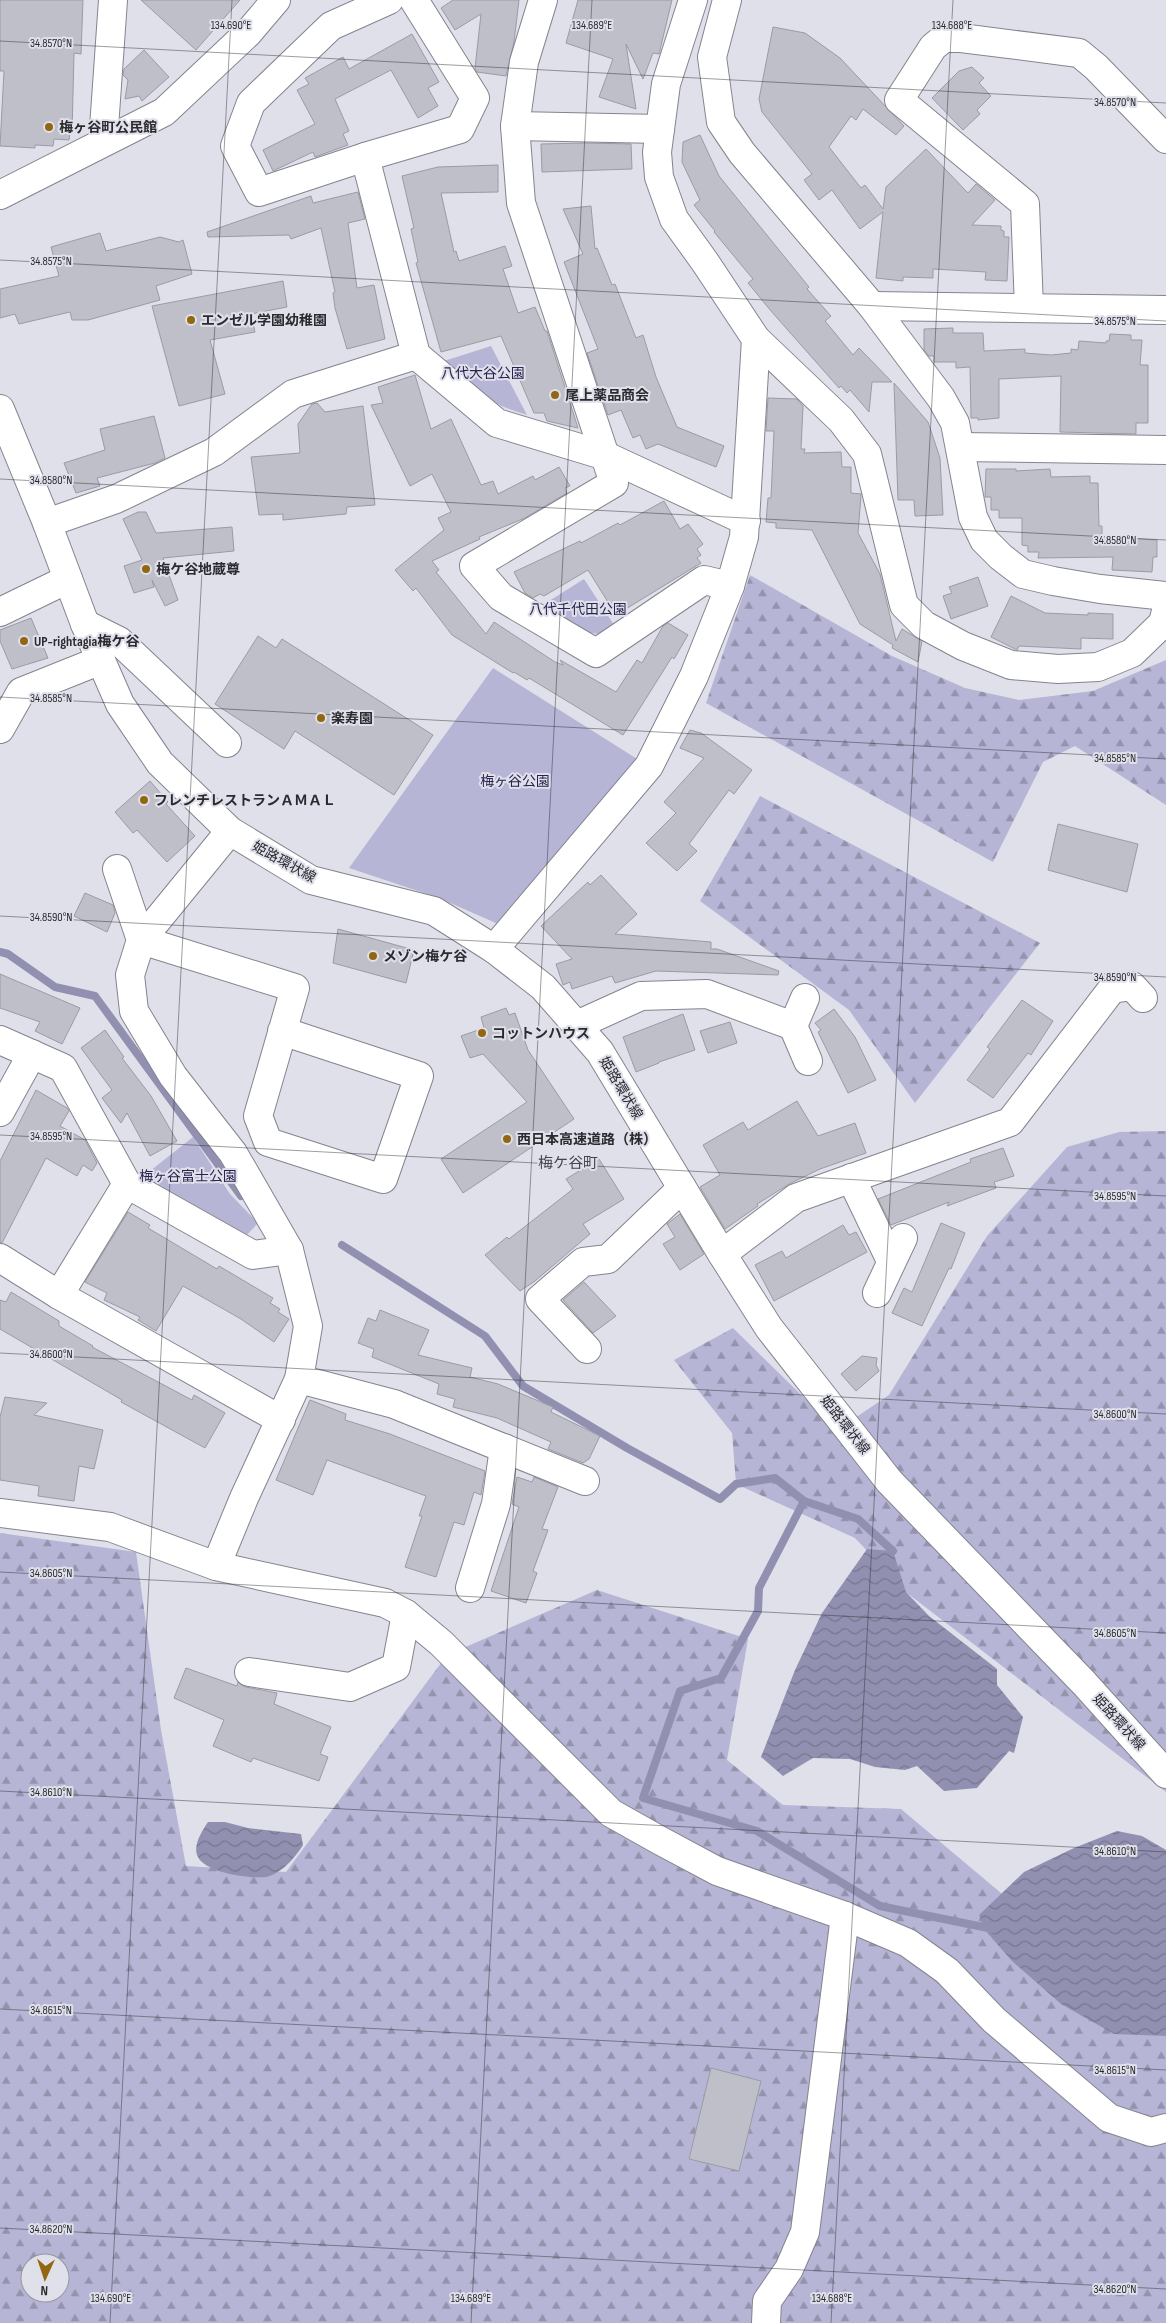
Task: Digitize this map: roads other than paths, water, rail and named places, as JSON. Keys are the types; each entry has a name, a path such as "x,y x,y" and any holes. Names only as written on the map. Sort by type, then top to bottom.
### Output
{"street":[{"path":"103,142 113,0"},
{"path":"0,195 164,112 248,34 276,0"},
{"path":"389,0 331,26 251,103 235,146 259,192 365,157 460,129 475,98 414,0"},
{"path":"543,0 524,62 515,126 520,204 614,483 474,566 501,597 596,652 704,580 730,586"},
{"path":"693,0 666,84 657,152 659,177 674,219 756,339 841,420 867,454 904,605 924,625 963,646 1011,665 1058,669 1098,668 1132,653 1165,619"},
{"path":"727,0 712,57 721,122 742,153 872,306 941,398 955,422 973,517 984,540 1001,557 1023,574 1091,587 1166,596"},
{"path":"1029,308 1026,204 899,100 934,47 944,38 961,38 1079,53 1166,139"},
{"path":"515,126 660,128"},
{"path":"365,157 416,354 498,423 606,456 746,520"},
{"path":"872,306 1166,310"},
{"path":"494,949 648,766 694,676 730,586 744,538 756,339"},
{"path":"47,523 116,499 214,452 293,394 416,354"},
{"name":"姫路環状線","path":"0,409 47,523 85,624 120,704 160,763 230,831 311,880 434,911 494,949 543,987 600,1052 769,1328 889,1481 1084,1683 1166,1774"},
{"path":"960,447 1166,450"},
{"path":"0,612 68,578"},
{"path":"85,624 119,641 227,743"},
{"path":"0,730 21,692 101,660"},
{"path":"216,1566 244,1498 299,1379 308,1326 289,1250 232,1152 174,1076 134,1010 130,975 141,940 230,831"},
{"path":"117,869 141,940"},
{"path":"141,940 295,988 269,1079 258,1116 268,1142 383,1179 419,1076 282,1031"},
{"path":"722,1254 796,1198 1010,1122 1068,1064 1112,989 1132,986 1143,998"},
{"path":"576,1025 641,996 707,994 793,1026 808,1061"},
{"path":"793,1026 805,998"},
{"path":"0,1040 63,1068 127,1184 254,1255 289,1250"},
{"path":"0,1112 32,1054"},
{"path":"852,1178 897,1250 877,1293"},
{"path":"59,1295 127,1184"},
{"path":"587,1349 540,1299 583,1262 608,1259 682,1188"},
{"path":"0,1258 59,1295 281,1420"},
{"path":"299,1379 394,1404 586,1481"},
{"path":"470,1588 496,1504 504,1448"},
{"path":"0,1513 110,1528 216,1566 385,1603 406,1614 441,1643 611,1813 717,1871 845,1916 908,1943 947,1971 994,2020 1109,2118 1151,2132 1166,2128"},
{"path":"249,1672 350,1687 396,1667 406,1614"},
{"path":"766,2323 767,2301 788,2269 805,2232 845,1916"}],"water":[{"path":"867,1549 893,1551 906,1592 929,1616 997,1669 997,1685 1023,1717 1014,1753 1009,1751 977,1788 944,1791 917,1766 905,1770 875,1767 850,1759 813,1758 783,1776 761,1757 795,1670 822,1613"},
{"path":"208,1822 225,1822 248,1828 301,1834 303,1845 287,1865 272,1875 259,1877 229,1874 203,1863 196,1853 197,1843"},
{"path":"1117,1831 1142,1836 1166,1850 1166,2036 1114,2034 1061,2004 1012,1961 984,1929 979,1915 1024,1872 1074,1848"}],"waterway":[{"path":"0,952 8,954 55,987 95,996 241,1196"},
{"path":"342,1245 485,1336 523,1386 627,1448 720,1499 736,1484 775,1478 804,1501 858,1519 893,1551"},
{"path":"804,1501 759,1588 758,1611 721,1678 680,1691 643,1798 757,1831 880,1906 993,1929"}],"place":[{"name":"梅ヶ谷町公民館","path":"49,127"},
{"name":"エンゼル学園幼稚園","path":"191,320"},
{"name":"尾上薬品商会","path":"555,395"},
{"name":"梅ケ谷地蔵尊","path":"146,569"},
{"name":"UP-rightagia梅ケ谷","path":"24,641"},
{"name":"楽寿園","path":"321,718"},
{"name":"フレンチレストランＡＭＡＬ","path":"144,800"},
{"name":"メゾン梅ケ谷","path":"373,956"},
{"name":"コットンハウス","path":"482,1033"},
{"name":"西日本高速道路（株）","path":"507,1139"}],"district":[{"name":"梅ケ谷町","path":"568,1163"}],"park label":[{"name":"八代大谷公園","path":"483,373"},
{"name":"八代千代田公園","path":"578,609"},
{"name":"梅ヶ谷公園","path":"515,781"},
{"name":"梅ヶ谷富士公園","path":"188,1176"}]}
